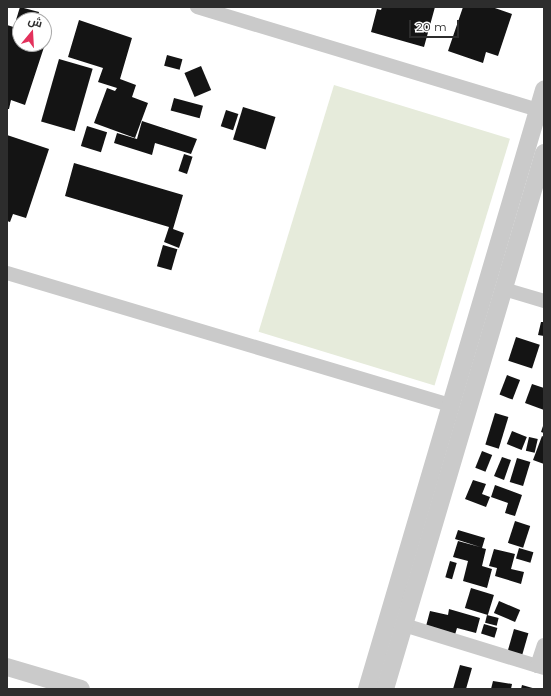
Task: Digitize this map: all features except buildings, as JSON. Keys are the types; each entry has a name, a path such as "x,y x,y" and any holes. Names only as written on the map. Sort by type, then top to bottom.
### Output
{"street":[{"path":"206,8 538,110"},
{"path":"368,689 544,90"},
{"path":"385,689 504,289 543,164"},
{"path":"7,273 451,405"},
{"path":"504,289 544,301"},
{"path":"404,625 541,667 544,644"},
{"path":"7,667 81,689"}],"green space":[{"path":"334,85 510,139 435,386 259,332"}]}
